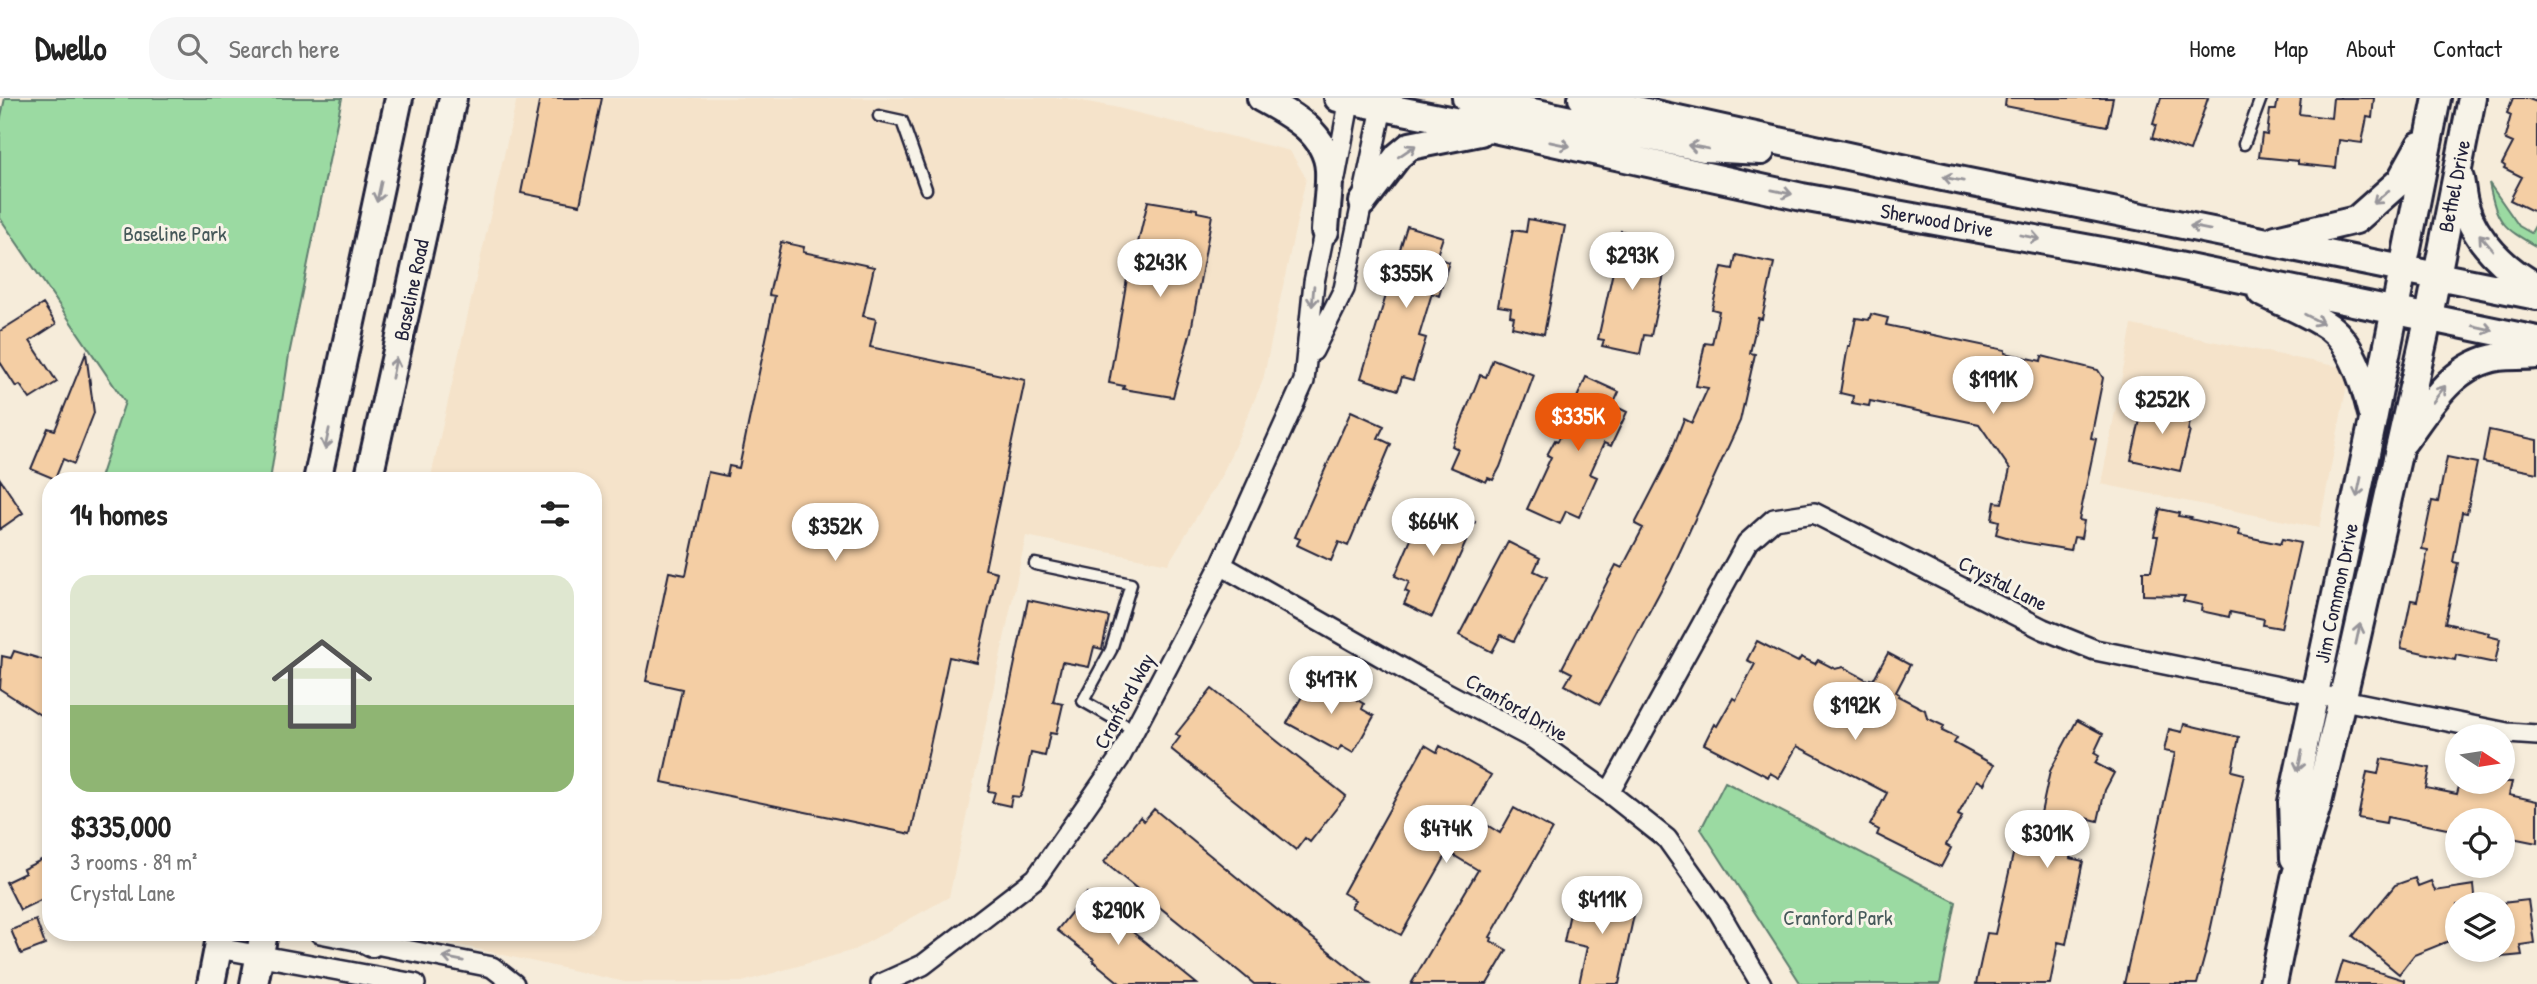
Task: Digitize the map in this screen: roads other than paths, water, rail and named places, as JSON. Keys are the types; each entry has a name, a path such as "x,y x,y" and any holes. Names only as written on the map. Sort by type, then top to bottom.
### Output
{"main road":[{"path":"388,98 393,125"},
{"path":"319,472 399,98"},
{"path":"450,110 469,98"},
{"path":"1261,98 1307,126 1322,147 1329,169 1325,231"},
{"path":"1466,98 1704,148 1840,155"},
{"name":"Sherwood Drive","path":"1582,98 1840,155 2537,296"},
{"name":"Bethel Drive","path":"2429,316 2472,98"},
{"name":"Sherwood Drive","path":"1347,99 1383,103 1802,197 2078,246 2537,340"},
{"name":"Baseline Road","path":"370,472 450,110"},
{"path":"2267,241 2356,219 2400,181 2434,110"},
{"name":"Bethel Drive","path":"2395,309 2434,110"},
{"path":"1363,202 1398,156 1410,146 1494,129"},
{"path":"2458,166 2465,207 2476,231 2500,260 2521,279 2537,286"},
{"path":"2231,277 2328,326 2340,337 2364,380 2373,420"},
{"name":"Jim Common Drive","path":"2295,878 2292,802 2395,309"},
{"name":"Jim Common Drive","path":"2273,984 2295,878 2317,806 2343,700 2429,316"},
{"path":"2398,448 2451,378 2470,367 2498,357 2537,355"},
{"path":"211,984 220,941"},
{"path":"254,984 262,944"}],"street":[{"name":"Cranford Way","path":"881,984 923,965 1036,877 1119,759 1135,730 1221,565 1304,381 1314,282 1347,99"},
{"name":"Cranford Way","path":"1307,361 1344,289 1383,103"},
{"name":"Crystal Lane","path":"1609,793 1746,543 1774,519 1814,513 2043,629 2095,650 2507,733 2537,735"},
{"name":"Cranford Drive","path":"1221,565 1428,684 1534,739 1609,793 1667,839 1719,912 1760,984"},
{"path":"220,941 262,944 415,984"},
{"path":"375,941 492,967 514,984"}],"lane":[{"path":"2244,144 2261,98"},
{"path":"879,116 902,121 926,189"},
{"path":"1035,564 1131,584 1111,650 1083,701 1135,730"}],"park label":[{"name":"Baseline Park","path":"175,233"},
{"name":"Cranford Park","path":"1838,917"}]}
